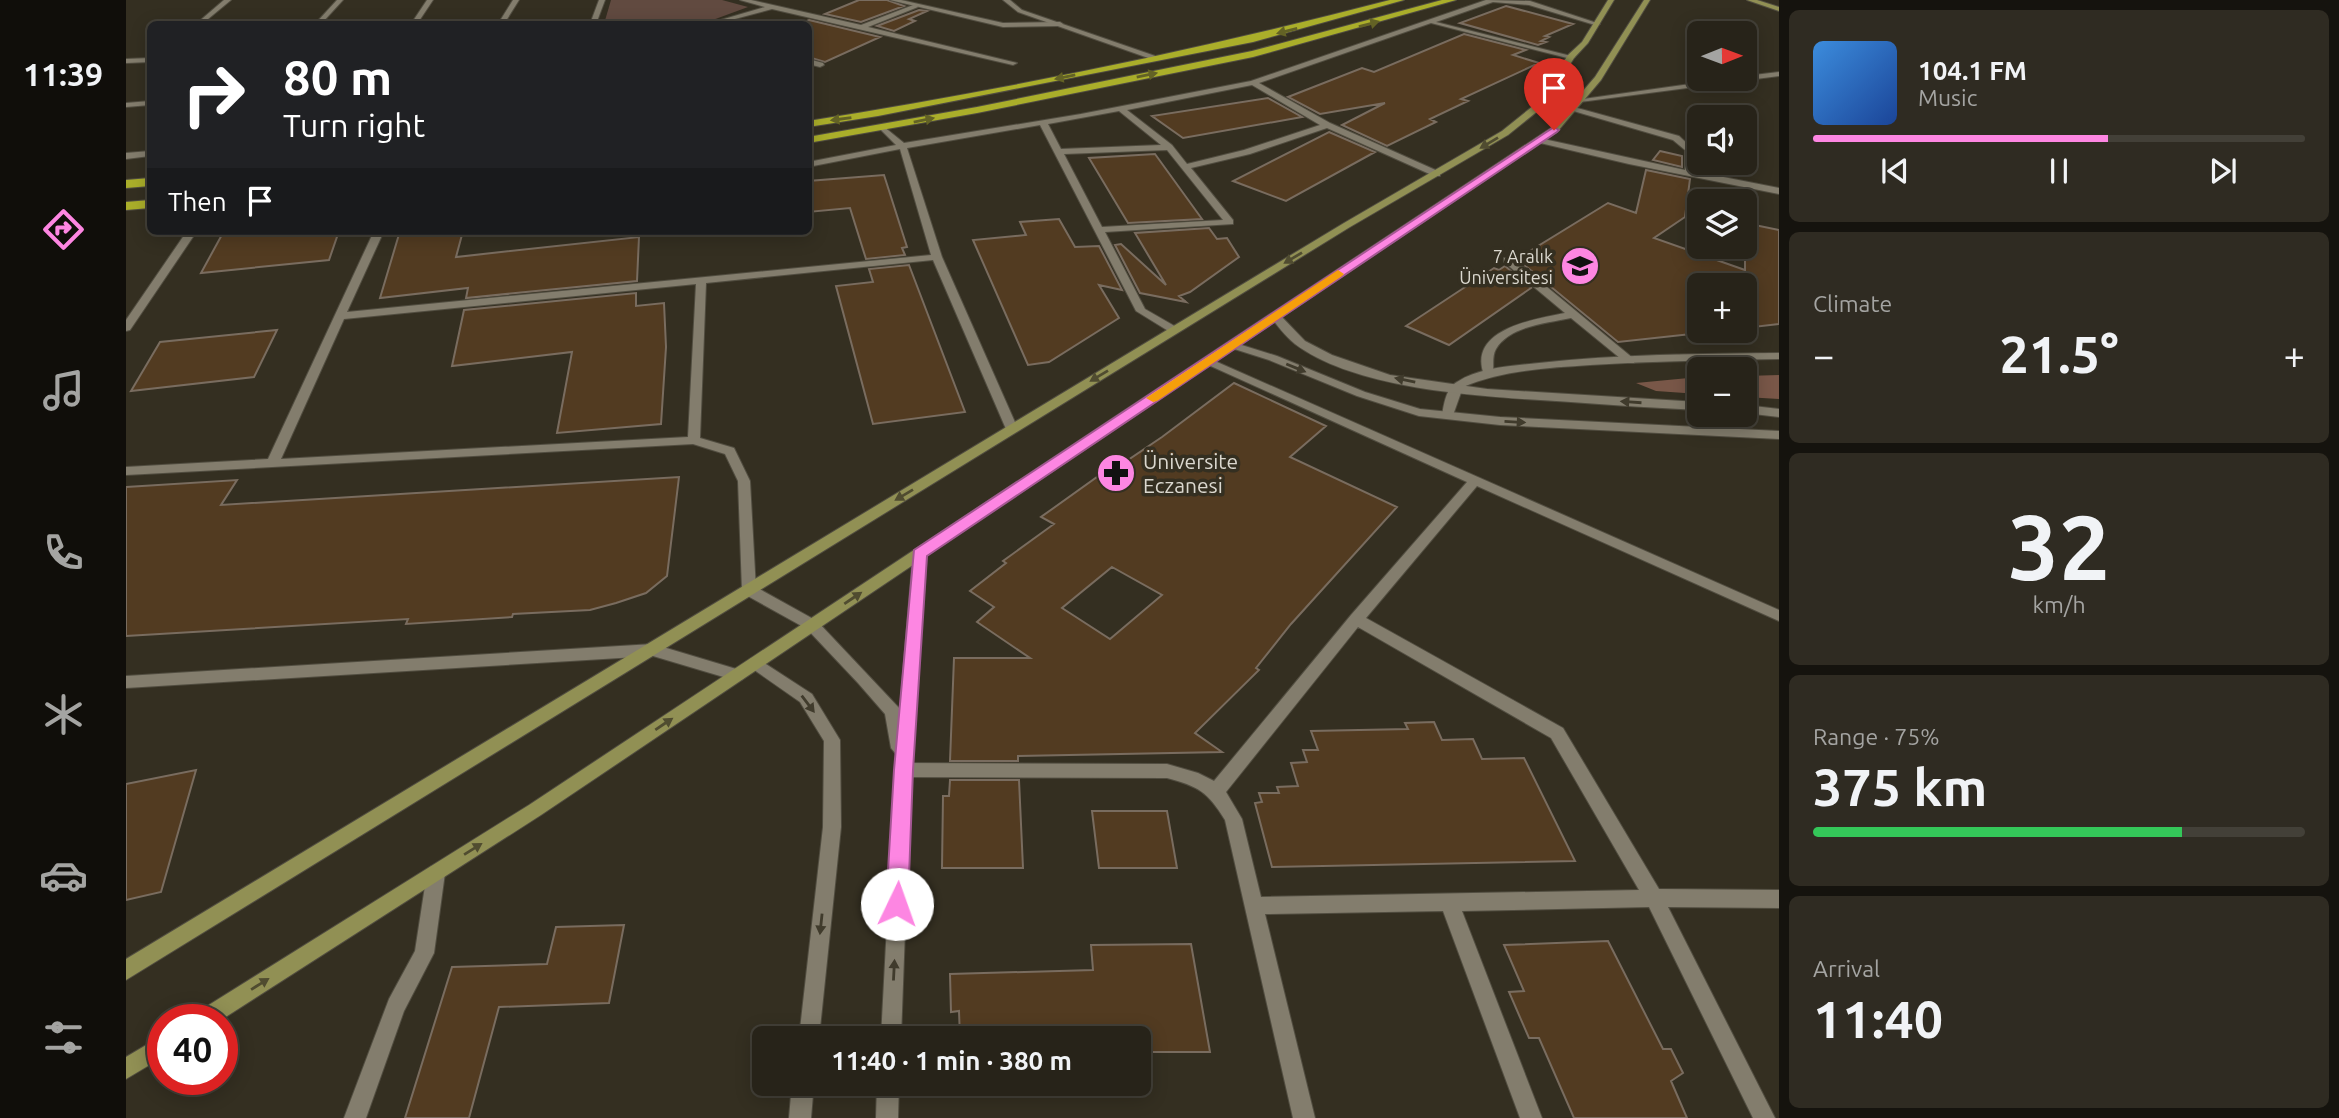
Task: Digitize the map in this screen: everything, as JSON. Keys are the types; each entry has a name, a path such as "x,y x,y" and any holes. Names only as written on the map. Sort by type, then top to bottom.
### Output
{"highway":[{"path":"812,123 891,111 1254,39 1400,0"},
{"path":"812,139 883,128 1253,54 1452,0"},
{"path":"126,184 147,183"},
{"path":"126,206 147,204"}],"main road":[{"path":"126,970 1174,330 1505,133 1541,104 1571,57 1585,43 1611,0"},
{"path":"228,1004 436,873 737,676 1554,130 1598,78 1647,0"},
{"path":"1750,0 1779,9"},
{"path":"126,1069 147,1055"}],"street":[{"path":"204,21 228,0"},
{"path":"321,21 340,0"},
{"path":"416,21 430,0"},
{"path":"503,21 516,0"},
{"path":"594,21 602,0"},
{"path":"743,0 1013,63"},
{"path":"893,0 1003,25 1060,24"},
{"path":"1006,0 1020,11 1157,58"},
{"path":"812,164 1253,83 1492,1 1508,0 1530,4 1597,24"},
{"path":"860,28 916,6"},
{"path":"720,21 772,7"},
{"path":"1434,23 1571,57"},
{"path":"126,61 147,60"},
{"path":"812,62 820,65"},
{"path":"1577,104 1779,74"},
{"path":"1253,83 1327,125 1437,174"},
{"path":"126,105 147,103"},
{"path":"1577,104 1676,138 1687,147"},
{"path":"1099,230 1230,222 1169,147 1120,108"},
{"path":"1043,122 1142,311 1174,330"},
{"path":"1186,167 1247,152 1327,125"},
{"path":"883,128 902,147 937,257 1012,429"},
{"path":"1539,140 1687,173"},
{"path":"1058,152 1169,147"},
{"path":"126,156 147,154"},
{"path":"1699,175 1779,191"},
{"path":"126,328 189,235"},
{"path":"274,461 377,235"},
{"path":"341,316 937,257"},
{"path":"1508,260 1630,361"},
{"path":"694,440 701,281"},
{"path":"1488,373 1486,353 1497,338 1514,329 1574,314"},
{"path":"1275,316 1299,342 1354,367 1415,382 1456,388 1687,406"},
{"path":"1232,345 1273,358 1360,394 1419,412 1500,421 1779,435"},
{"path":"1448,415 1456,388 1488,373 1534,366 1779,356"},
{"path":"1208,361 1779,616"},
{"path":"1757,410 1779,413"},
{"path":"126,471 694,440 730,451 744,481 749,590 812,625 893,712 903,770"},
{"path":"1217,790 1356,619 1475,481"},
{"path":"892,1026 903,770 919,554"},
{"path":"1356,619 1557,733 1654,898 1764,1118"},
{"path":"126,681 653,650 737,676"},
{"path":"755,663 806,698 832,740 832,828 810,1026"},
{"path":"903,770 1167,771 1198,779 1217,790 1233,819 1304,1118"},
{"path":"355,1118 396,1006 424,953 436,873"},
{"path":"1252,906 1654,898 1779,899"},
{"path":"1449,902 1531,1118"},
{"path":"800,1118 802,1096"},
{"path":"887,1118 888,1096"}],"shaded area":[{"path":"611,0 722,0 748,7 710,21 605,21"},
{"path":"1779,375 1779,399 1757,398 1757,376"},
{"path":"1687,378 1687,393 1656,391 1636,383"}],"building":[{"path":"859,0 887,0 904,6 861,22 825,14"},
{"path":"1506,6 1573,24 1545,36 1549,37 1541,41 1546,42 1538,45 1460,23"},
{"path":"919,10 927,11 909,19 915,21 894,31 877,26"},
{"path":"809,20 880,37 825,62 812,58 812,21 806,21"},
{"path":"1464,34 1526,50 1513,55 1539,63 1461,99 1468,101 1430,119 1436,122 1387,146 1342,125 1385,103 1320,114 1288,97 1362,68 1374,72"},
{"path":"1268,98 1302,117 1183,138 1152,116"},
{"path":"1329,132 1375,152 1286,201 1233,181"},
{"path":"1660,151 1682,156 1682,167 1653,160"},
{"path":"1155,154 1202,219 1128,223 1089,158"},
{"path":"1646,170 1690,179 1685,217 1654,238 1687,250 1687,259 1714,259 1745,270 1745,259 1757,259 1757,225 1779,230 1779,324 1757,327 1757,273 1687,273 1687,334 1618,342 1517,259 1608,203 1636,213"},
{"path":"884,175 907,247 902,248 905,255 866,259 850,208 812,212 812,181"},
{"path":"1059,219 1075,247 1099,246 1122,290 1099,285 1119,318 1049,362 1028,365 973,240 1026,235 1020,222"},
{"path":"1209,228 1217,239 1227,238 1239,257 1190,292 1179,296 1186,302 1140,293 1115,245 1121,244 1166,285 1135,233"},
{"path":"222,235 338,235 329,260 201,273"},
{"path":"399,235 462,235 456,257 639,237 637,281 466,298 468,288 380,298"},
{"path":"909,265 965,412 873,424 836,286 873,282 869,269"},
{"path":"1505,266 1531,288 1449,345 1406,326 1494,268 1499,270"},
{"path":"636,293 636,306 664,303 666,347 661,424 557,433 572,352 452,366 464,310"},
{"path":"277,330 254,377 131,391 160,342"},
{"path":"1234,383 1326,426 1290,457 1397,507 1291,624 1256,668 1259,670 1195,733 1222,752 1018,756 1018,761 950,761 954,658 1030,658 977,622 994,607 970,591 1006,563 1003,561 1054,524 1041,517 1118,462 1122,464","holes":["1112,567 1162,595 1110,639 1062,608"]},
{"path":"679,477 667,576 646,593 616,603 590,610 513,614 512,617 406,624 408,619 126,636 126,487 237,480 221,505"},
{"path":"1434,722 1442,740 1473,739 1482,759 1524,758 1575,861 1272,867 1255,803 1262,802 1259,793 1279,793 1277,787 1298,786 1291,763 1307,762 1303,750 1318,750 1311,731 1408,729 1405,723"},
{"path":"196,770 161,892 126,900 126,784"},
{"path":"950,780 1019,780 1023,868 942,868 943,796 949,796"},
{"path":"1092,811 1167,811 1177,868 1099,868"},
{"path":"624,925 609,1003 499,1007 469,1118 405,1118 452,967 547,964 556,927"},
{"path":"1608,941 1663,1049 1671,1049 1683,1073 1671,1081 1687,1118 1574,1118 1539,1038 1529,1038 1509,992 1524,991 1504,945"},
{"path":"1191,944 1210,1052 1151,1052 1151,1026 960,1026 959,1011 951,1012 950,974 1093,970 1091,945"}],"slow traffic":[{"path":"1153,398 1338,274"}],"place":[{"name":"7 Aralık Üniversitesi","path":"1580,266"},
{"name":"Üniversite Eczanesi","path":"1116,473"}],"route":[{"path":"897,904 903,770 919,554 1554,130"}]}
